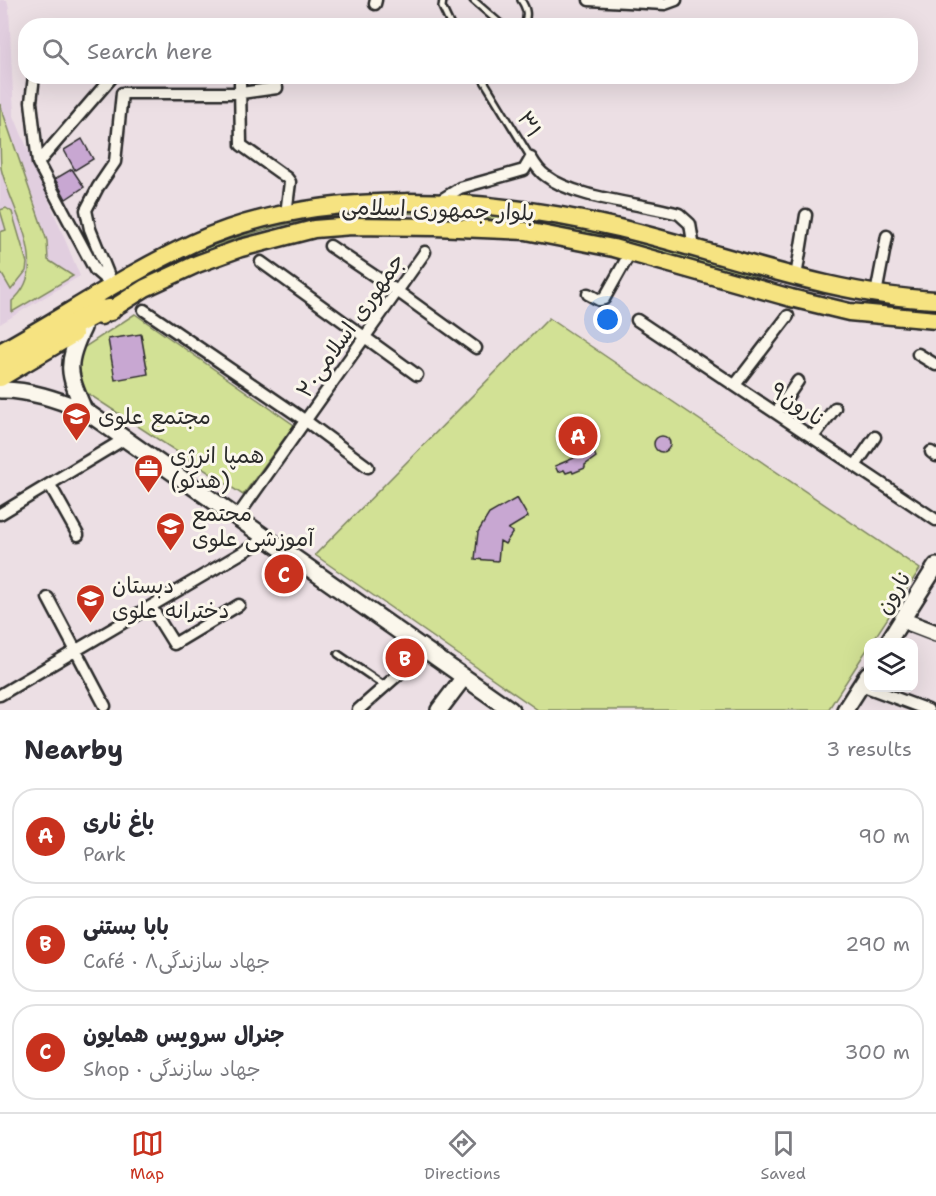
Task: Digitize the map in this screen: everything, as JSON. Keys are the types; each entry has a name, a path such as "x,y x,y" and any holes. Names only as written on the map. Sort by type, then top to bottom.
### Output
{"highway":[{"path":"0,364 97,312 110,310"}],"main road":[{"name":"بلوار جمهوری اسلامی","path":"0,352 113,286 194,243 228,229 306,209 355,204 436,203 529,210 619,228 796,276 876,294 936,300"},
{"name":"بلوار جمهوری اسلامی","path":"0,378 145,288 197,264 245,246 314,229 352,226 526,231 630,253 849,312 936,320"},
{"path":"791,298 796,276"},
{"path":"83,328 70,361 75,389 84,410"},
{"path":"0,390 56,399 84,410 511,710"},
{"name":"نارون","path":"891,638 936,566"},
{"path":"902,620 936,633"},
{"path":"439,710 464,677"},
{"path":"845,710 864,681"}],"street":[{"path":"589,0 665,4 676,0"},
{"path":"33,84 31,102 38,163 95,270 113,286"},
{"path":"38,163 106,84"},
{"path":"240,88 241,145 287,177 290,182 286,214"},
{"path":"113,286 90,229 86,210 115,162 122,93 277,88"},
{"path":"436,203 460,188 524,170 531,158 546,176 579,192 678,213 690,224 694,248"},
{"path":"796,276 806,215"},
{"path":"876,294 887,236"},
{"path":"330,246 476,348"},
{"name":"جمهوری اسلامی۲۰","path":"237,517 425,252"},
{"path":"588,294 604,300 630,253"},
{"path":"261,262 417,375"},
{"path":"144,310 306,421 368,467"},
{"path":"735,385 788,316"},
{"name":"نارون۹","path":"637,320 936,520"},
{"path":"918,354 936,365"},
{"path":"776,412 798,381"},
{"path":"813,437 835,408"},
{"path":"855,466 875,437"},
{"path":"0,514 126,438"},
{"path":"50,485 78,534"},
{"path":"0,695 267,538"},
{"path":"48,598 105,706"},
{"path":"151,607 174,644 239,605"},
{"path":"358,710 425,651"},
{"path":"891,692 928,710"}],"lane":[{"path":"443,0 442,7 447,18"},
{"path":"473,0 493,18"},
{"path":"521,0 527,9 527,18"},
{"name":"۳۱","path":"487,84 531,158"},
{"path":"338,654 385,687"}],"shaded area":[{"path":"0,0 7,0 9,8 14,116 80,276 0,324"}],"green space":[{"path":"0,104 47,241 48,260 73,276 12,312 12,301 24,287 29,272 29,255 1,168"},
{"path":"6,208 12,212 27,263 26,271 11,290 0,271 0,232 6,230 0,210"},
{"path":"371,210 438,211 527,218 607,234 779,280 739,274 616,241 525,223 409,213 333,217 275,227 206,250 161,271 121,294 119,290 183,256 266,226 293,219"},
{"path":"135,314 294,425 243,495 81,389 74,354"},
{"path":"549,318 920,569 875,638 864,638 864,654 828,710 538,710 315,555"}],"building":[{"path":"82,139 93,159 75,170 64,150"},
{"path":"72,169 84,187 66,199 55,179"},
{"path":"141,334 148,374 115,380 108,339"},
{"path":"659,436 665,436 670,444 668,450 659,452 654,447 654,441"},
{"path":"593,450 596,457 585,465 585,468 573,473 572,471 566,473 564,470 558,472 555,466"},
{"path":"517,498 528,517 508,529 513,532 505,544 500,541 498,561 475,559 478,532 489,514"}],"place":[{"name":"باغ ناری","path":"578,436"},
{"name":"مجتمع علوی","path":"77,442"},
{"name":"همپا انرژی (هدکو)","path":"149,494"},
{"name":"محتمع آموزشی علوی","path":"171,552"},
{"name":"جنرال سرویس همایون","path":"284,574"},
{"name":"دبستان دخترانه علوی","path":"91,624"},
{"name":"بابا بستنی","path":"405,658"}]}
